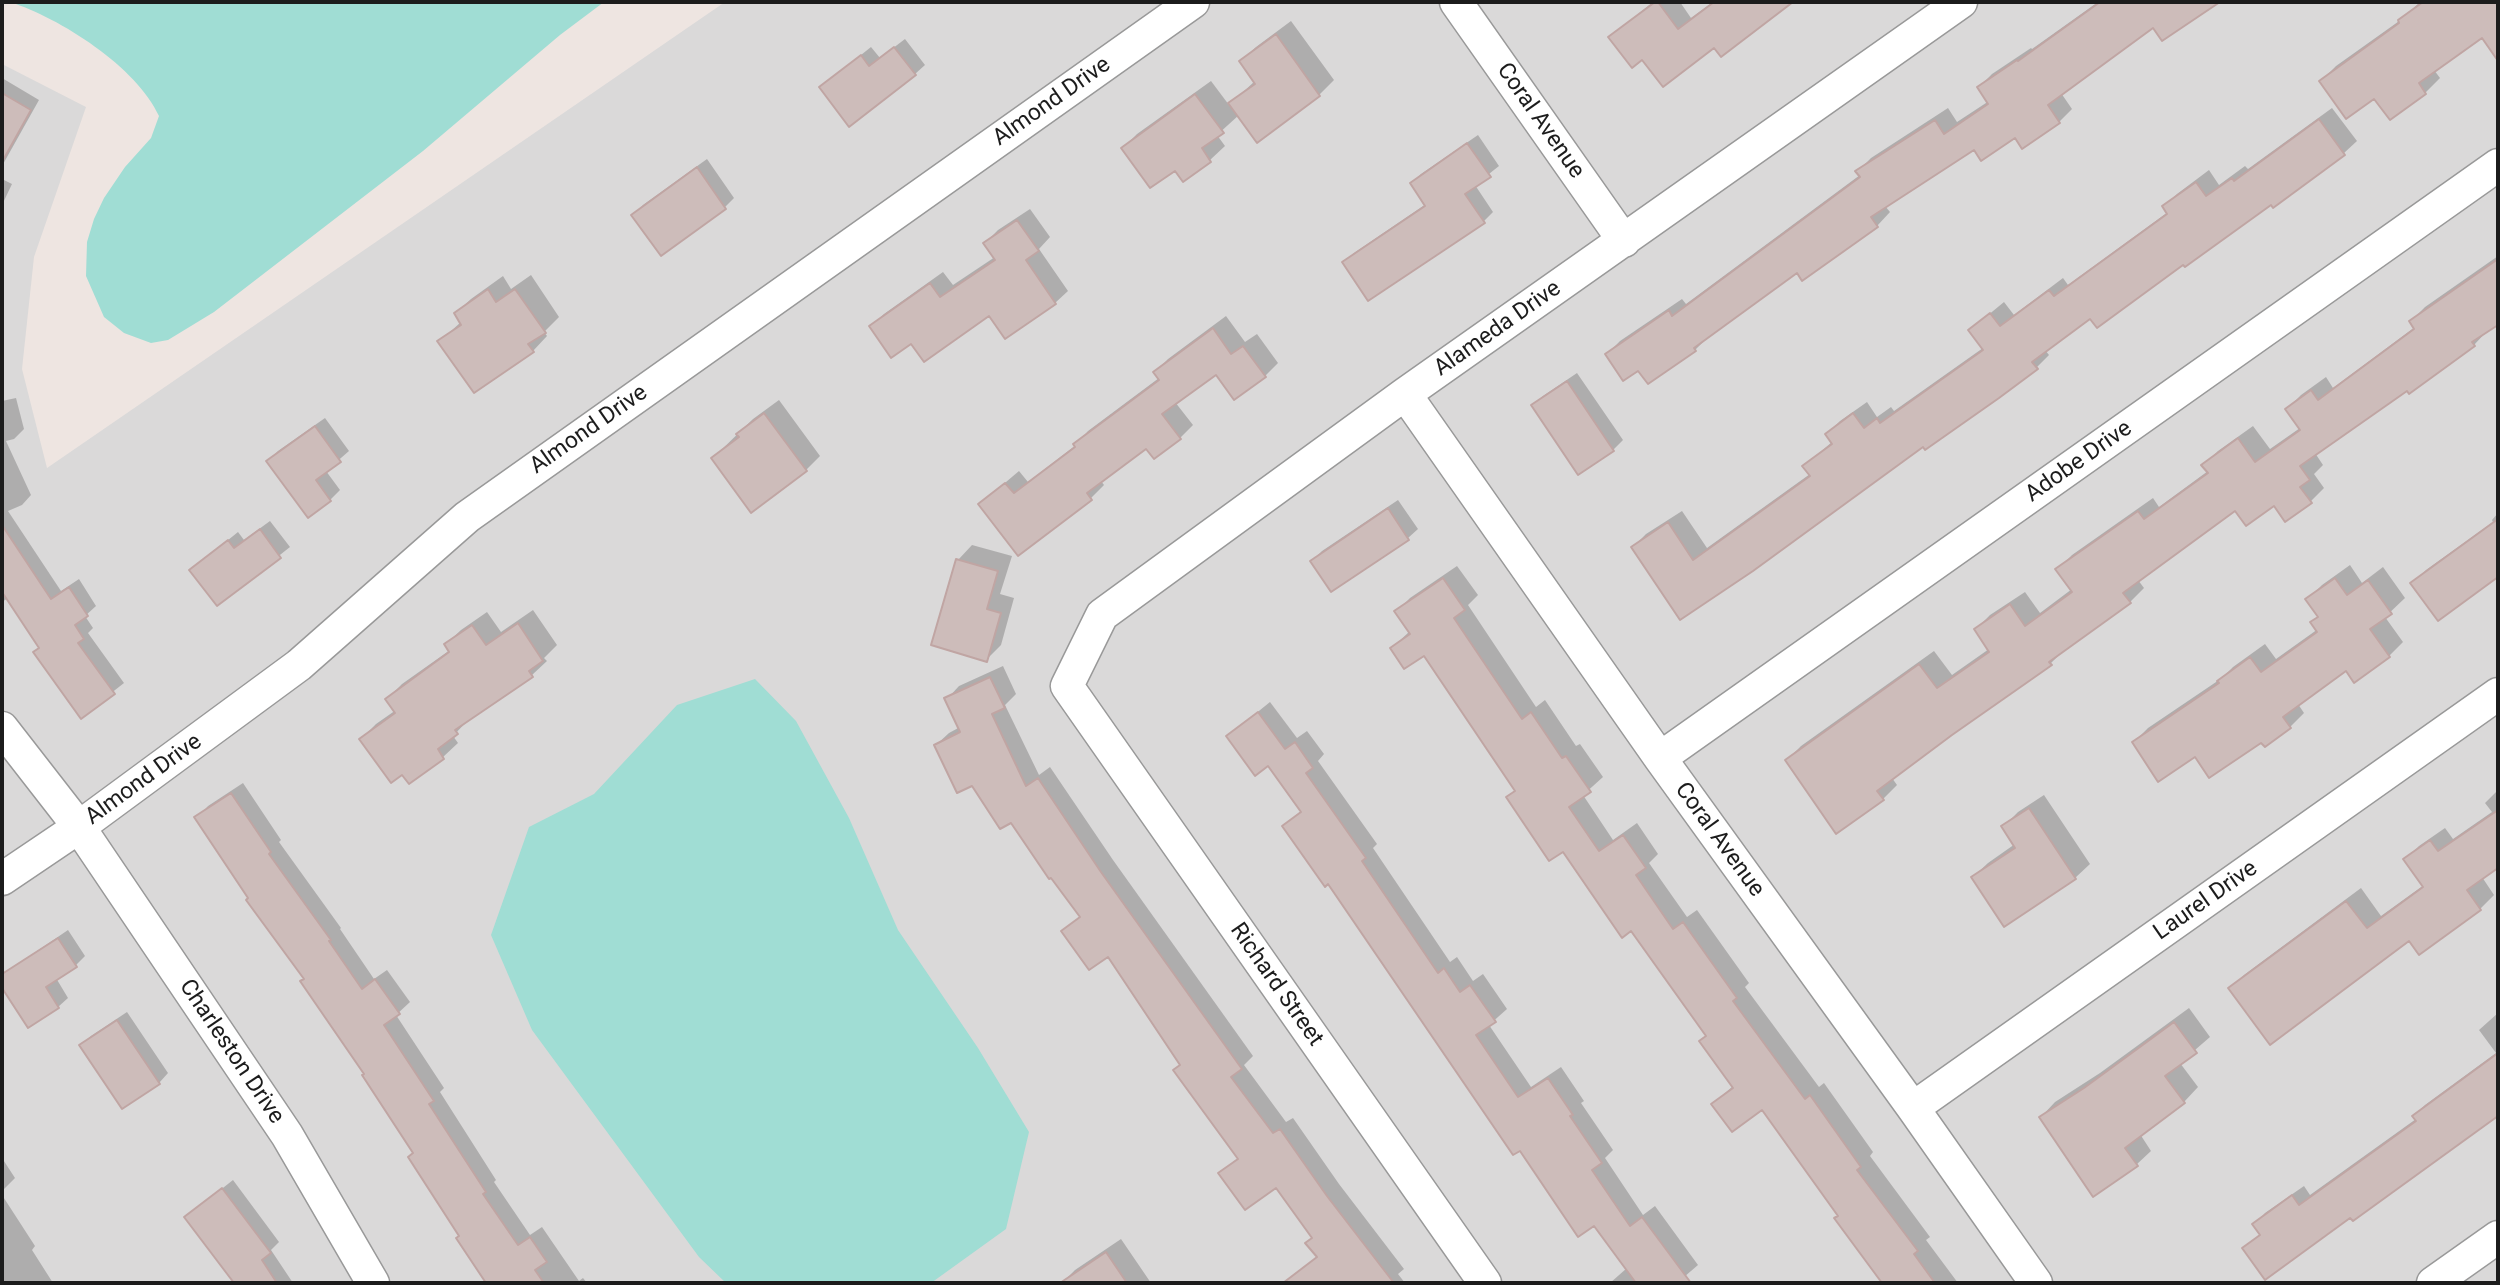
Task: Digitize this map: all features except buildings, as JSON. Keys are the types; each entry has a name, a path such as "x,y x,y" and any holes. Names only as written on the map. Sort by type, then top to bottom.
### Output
{"street":[{"name":"Almond Drive","path":"2,879 79,827 299,665 467,517 1193,2"},
{"name":"Coral Avenue","path":"1456,2 1624,241"},
{"name":"Alameda Drive","path":"1067,686 1102,615 1405,394 1961,2"},
{"name":"Adobe Drive","path":"1660,758 2498,165"},
{"name":"Coral Avenue","path":"1405,394 1660,758 2036,1283"},
{"name":"Richard Street","path":"1067,686 1485,1283"},
{"name":"Laurel Drive","path":"1913,1108 2498,694"},
{"name":"Charleston Drive","path":"2,728 79,827 287,1135 373,1283"},
{"path":"2433,1283 2498,1237"}],"shaded area":[{"path":"725,2 2498,2 2498,1283 2,1283 2,64 86,107 34,257 22,369 47,468"}],"water":[{"path":"10,2 604,2 560,35 423,151 214,312 168,340 151,343 124,333 104,317 86,276 87,242 104,198 125,167 151,138 159,116 133,80 95,47 51,20"},
{"path":"755,679 796,721 849,818 898,930 978,1048 1029,1132 1006,1229 931,1283 726,1283 699,1257 532,1030 491,935 529,827 594,794 677,705"}]}
